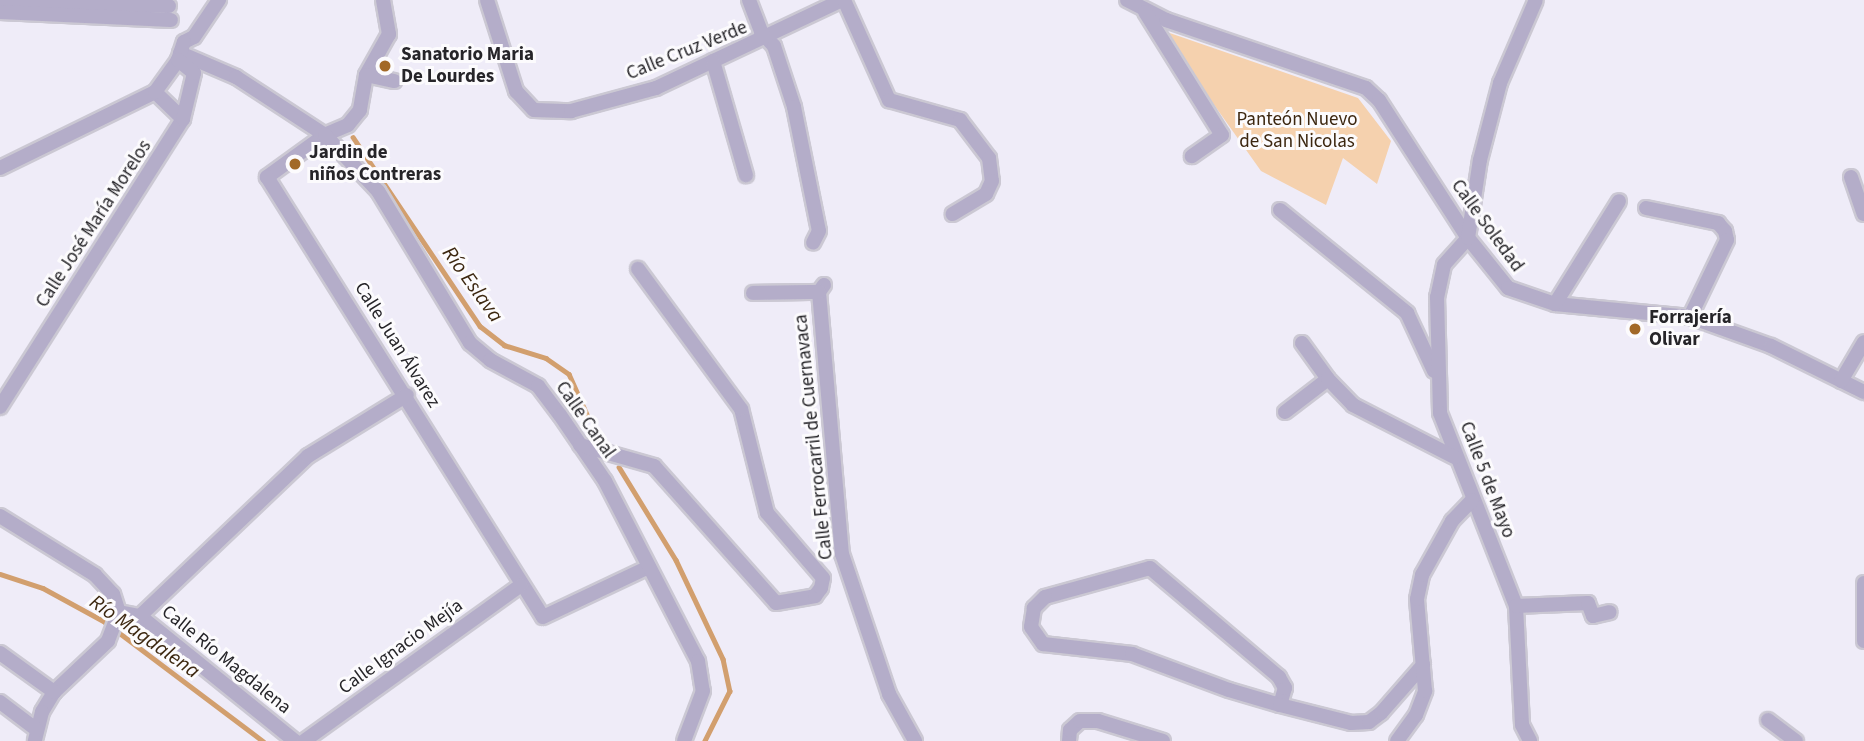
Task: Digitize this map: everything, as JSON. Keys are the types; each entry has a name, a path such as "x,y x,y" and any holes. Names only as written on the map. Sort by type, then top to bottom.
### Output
{"street":[{"path":"0,168 155,92 180,52 194,37 219,0"},
{"name":"Calle Cruz Verde","path":"487,0 516,90 534,110 571,111 656,89 713,61 767,39 843,0"},
{"path":"749,0 794,107 819,231 813,243"},
{"path":"843,0 889,100 960,120 989,158 992,181 986,194 953,214"},
{"name":"Calle Soledad","path":"1127,0 1145,12 1366,88 1379,100 1468,238 1508,288 1555,304 1690,317 1771,346 1864,393"},
{"path":"1468,238 1480,160 1500,83 1536,0"},
{"path":"0,1 48,8 169,9 180,52"},
{"path":"388,1 389,34 366,75 394,81"},
{"path":"0,12 24,5"},
{"path":"1145,12 1222,135 1192,156"},
{"name":"Calle José María Morelos","path":"0,407 183,119 194,74 180,52"},
{"name":"Calle Canal","path":"180,52 236,76 325,135 378,191 471,343 490,360 538,386 605,481 698,661 703,691 692,730 684,741"},
{"path":"713,61 746,175"},
{"name":"Calle Juan Álvarez","path":"366,75 360,110 348,125 325,135 267,177 407,396 543,617 649,567"},
{"path":"155,92 183,119"},
{"path":"1851,177 1864,214"},
{"path":"1555,304 1619,201"},
{"path":"1646,208 1718,223 1726,231 1727,240 1690,317"},
{"path":"1280,210 1407,313 1436,375"},
{"name":"Calle 5 de Mayo","path":"1468,238 1444,265 1437,297 1436,375 1440,413 1454,457 1516,606 1522,725 1530,741"},
{"path":"580,445 654,466 776,603 815,596 821,588 823,578 767,513 741,409 638,269"},
{"name":"Calle Ferrocarril de Cuernavaca","path":"753,293 822,289 842,554 889,694 915,741"},
{"path":"1302,342 1328,379 1353,405 1454,457"},
{"path":"1841,381 1864,342"},
{"path":"1285,412 1328,379"},
{"path":"140,616 308,456 407,396"},
{"path":"1397,741 1416,715 1425,691 1418,599 1422,575 1452,521 1472,500"},
{"path":"0,516 95,575 113,594 119,617 108,641 54,692 36,735 0,702"},
{"path":"1280,705 1285,688 1279,677 1150,568 1045,597 1034,608 1031,627 1034,638 1043,644 1132,654 1280,705 1351,723 1368,722 1423,665"},
{"path":"1864,583 1864,641"},
{"name":"Calle Ignacio Mejía","path":"304,741 521,585"},
{"path":"1516,606 1588,603 1593,616 1611,612"},
{"name":"Calle Río Magdalena","path":"119,617 140,616 295,741"},
{"path":"0,653 54,692"},
{"path":"1768,720 1796,741"},
{"path":"1069,741 1070,730 1080,721 1098,721 1163,741"}],"green space":[{"name":"Panteón Nuevo de San Nicolas","path":"1161,30 1358,98 1391,141 1377,184 1343,158 1326,205 1261,171"}],"waterway":[{"name":"Río Eslava","path":"353,137 480,326 504,345 546,358 569,374 589,419"},
{"name":"Río Eslava","path":"619,467 676,560 723,659 730,691 705,741"},
{"name":"Río Magdalena","path":"0,574 43,588 105,622 263,741"}],"place":[{"name":"Sanatorio Maria De Lourdes","path":"385,66"},
{"name":"Jardin de niños Contreras","path":"295,164"},
{"name":"Forrajería Olivar","path":"1635,329"}]}
